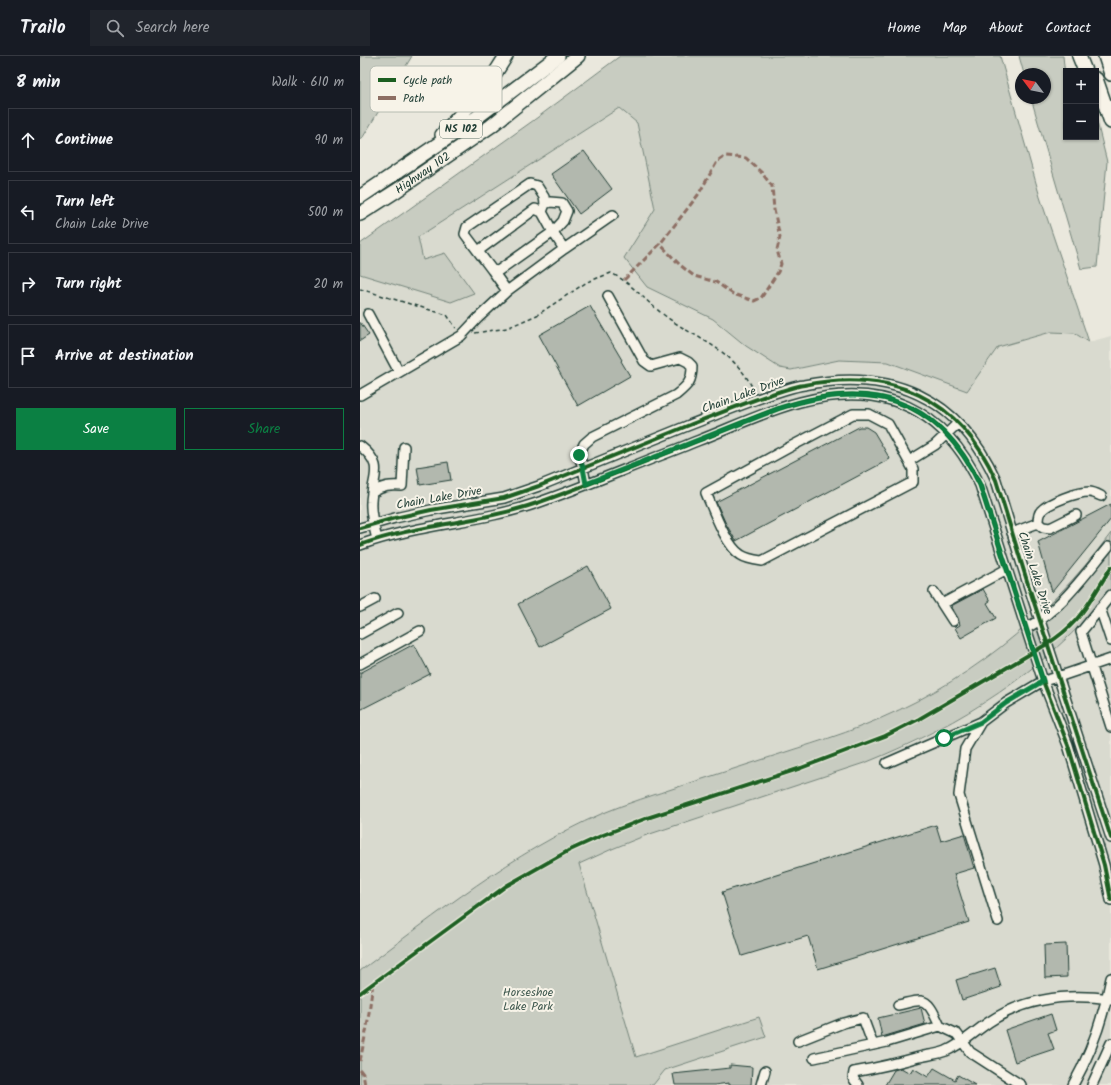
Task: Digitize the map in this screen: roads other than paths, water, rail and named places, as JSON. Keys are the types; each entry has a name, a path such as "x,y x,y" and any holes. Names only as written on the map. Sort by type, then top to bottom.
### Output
{"highway":[{"path":"500,66 506,56"},
{"name":"Highway 102","path":"502,98 558,56"},
{"name":"Highway 102","path":"360,214 491,126 578,56"},
{"path":"534,91 588,56"},
{"path":"1079,56 1084,68"},
{"path":"1088,56 1092,68"},
{"path":"1105,56 1111,74"},
{"path":"1099,88 1111,122"},
{"path":"1099,103 1111,130"},
{"path":"427,152 463,112"},
{"name":"Highway 102","path":"360,197 484,112"}],"street":[{"path":"507,291 465,234 467,227 530,184 537,186 544,197 544,208 553,232 564,249"},
{"path":"478,251 535,209 544,208 550,202 562,203 566,212 563,221 553,232 498,271 492,270"},
{"path":"360,395 461,336 507,291 613,215"},
{"path":"586,484 579,455 584,444 592,437 676,395 691,381 692,374 692,366 680,358 651,366 648,365 644,361 608,296"},
{"path":"368,314 399,372"},
{"name":"Chain Lake Drive","path":"360,528 431,510 504,498 539,486 758,398 803,385 850,380 884,383 916,393 932,402 958,423 980,449 990,465 1111,838"},
{"name":"Chain Lake Drive","path":"360,545 412,530 496,515 538,503 777,409 820,397 858,394 897,402 915,409 931,419 948,434 971,466 980,485 1043,681 1068,745 1104,865 1111,900"},
{"path":"854,414 869,414 888,424 909,461 913,469 913,482 762,561 740,555 727,539 706,493 854,414"},
{"path":"909,461 935,445 958,423"},
{"path":"360,446 374,459 376,473 371,502 373,524 377,539"},
{"path":"373,492 388,485 402,486 404,447"},
{"path":"1038,523 1038,516 1052,504 1080,493 1091,492 1101,496"},
{"path":"1038,523 1043,527 1050,528 1076,515"},
{"path":"1012,533 1038,523"},
{"path":"1027,628 1040,620 1064,599 1108,547"},
{"path":"942,604 1007,569"},
{"path":"1013,587 1027,581"},
{"path":"934,592 954,621"},
{"path":"1111,595 1081,632 1111,727"},
{"path":"360,608 375,599"},
{"path":"1100,608 1111,641"},
{"path":"360,634 398,613"},
{"path":"360,664 420,631"},
{"path":"887,763 981,722 1006,703 1043,681 1111,660"},
{"path":"981,722 965,749 959,795 998,921"},
{"path":"1073,1085 1092,1049 1109,998 1111,978"},
{"path":"858,1085 853,1078 854,1072 945,1051 963,1042 996,1017 1018,1007 1050,998 1071,996 1109,998"},
{"path":"898,1005 922,1001 926,1003 940,1026 957,1034 970,1052 1021,1085"},
{"path":"798,1041 834,1026 863,1018 873,1045"},
{"path":"814,1058 887,1042 940,1026"},
{"path":"1092,1085 1111,1043"},
{"path":"761,1085 765,1071"}],"park label":[{"name":"Horseshoe Lake Park","path":"528,999"}]}
